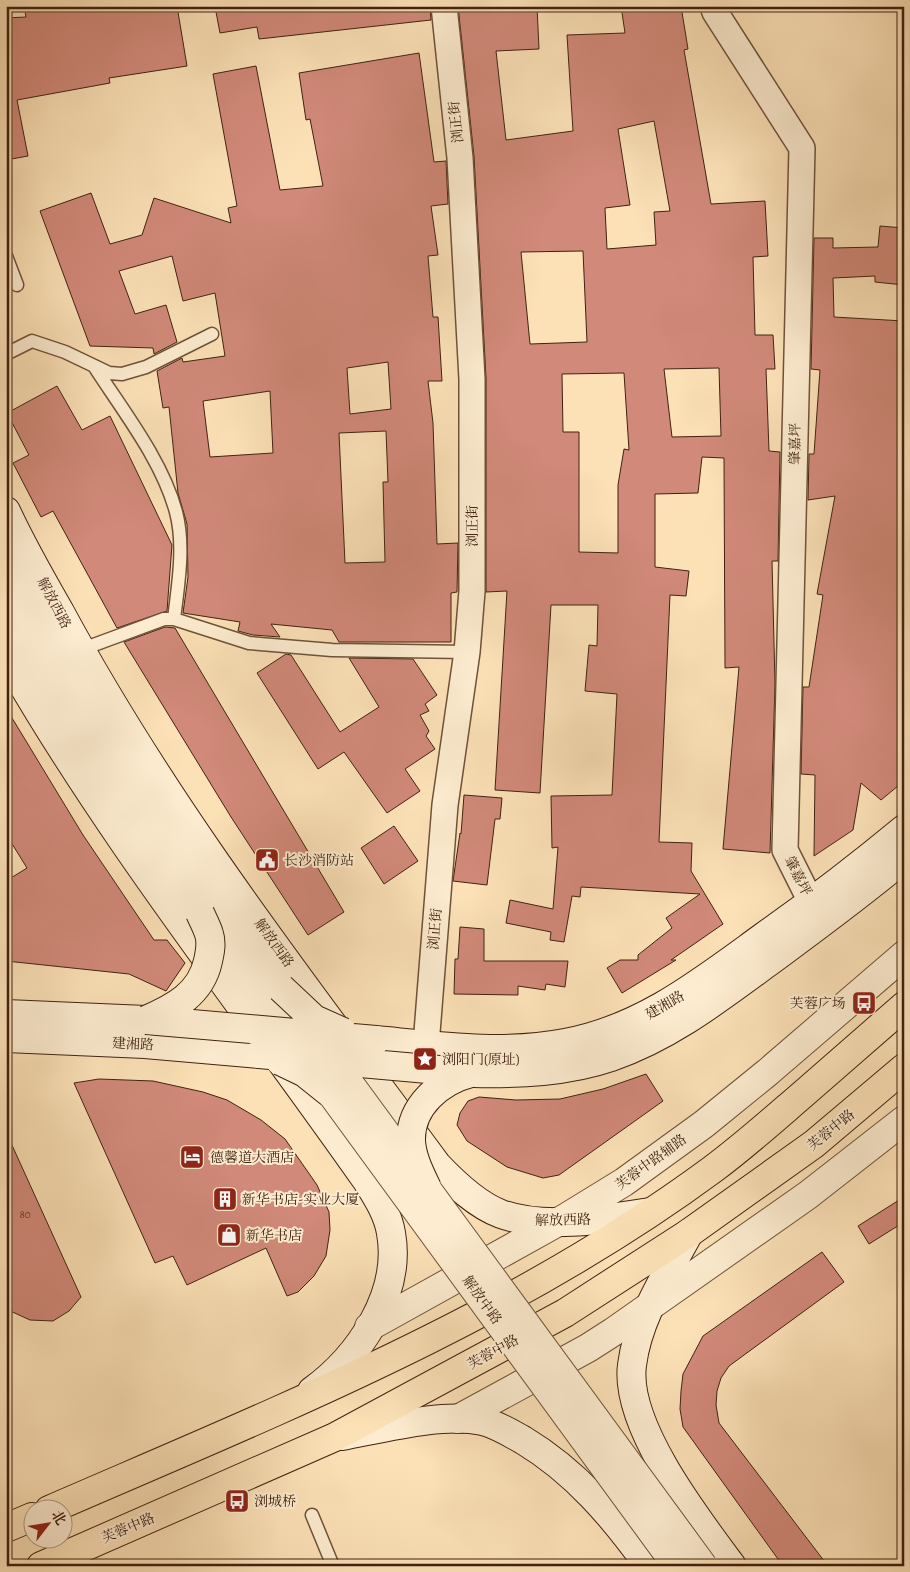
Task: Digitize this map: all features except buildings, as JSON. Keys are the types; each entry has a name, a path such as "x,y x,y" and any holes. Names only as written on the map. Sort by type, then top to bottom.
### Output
{"main road":[{"name":"解放西路","path":"6,511 80,650 149,766 201,841 437,1165 453,1182 481,1203 500,1214 523,1220 559,1221 617,1217 650,1212"},
{"name":"解放西路","path":"6,559 79,692 131,776 183,853 281,988 310,1046"},
{"path":"6,606 60,703 108,780 200,913 287,1032 310,1046 376,1040"},
{"path":"6,656 94,800 313,1104 379,1200 391,1233 393,1255 390,1279 382,1303 352,1354 326,1380 300,1400"},
{"name":"建湘路","path":"376,1040 472,1048 535,1047 598,1036 624,1026 667,1005 707,978 811,902 904,829"},
{"name":"建湘路","path":"6,1038 144,1044 259,1054 310,1046 333,1061 473,1073 505,1074 571,1067 610,1057 645,1043 679,1025 719,998 904,858"},
{"path":"146,1020 180,1002 192,993 201,981 210,949 210,935 200,913"},
{"name":"芙蓉中路辅路","path":"369,1327 559,1221 624,1182 704,1124 768,1072 904,955"},
{"path":"281,988 301,1008 329,1027 376,1040"},
{"path":"72,1500 300,1400 460,1323 559,1270 712,1170 757,1135 904,1006"},
{"name":"建湘路","path":"6,1014 146,1020 287,1032"},
{"name":"解放中路","path":"310,1046 330,1093 676,1566"},
{"path":"259,1054 304,1073 330,1093"},
{"name":"解放中路","path":"333,1061 703,1566"},
{"name":"芙蓉中路","path":"41,1566 335,1437 565,1314 689,1233 814,1144 904,1068"},
{"path":"427,1188 414,1157 411,1142 413,1121 430,1095 442,1085 456,1077 473,1073"},
{"path":"458,1419 588,1348 651,1306 808,1195 904,1120"},
{"path":"689,1233 651,1306 637,1338 632,1367 633,1390 638,1410 665,1469 683,1500 732,1566"},
{"path":"335,1437 412,1423 458,1419 481,1421 508,1431 566,1470 598,1500 649,1566"},
{"path":"6,1528 22,1521"}],"street":[{"name":"浏正街","path":"426,1045 445,805 467,652 472,591 472,379 460,158 444,6"},
{"name":"肇嘉坪","path":"713,6 802,148 785,850 811,902"}],"lane":[{"path":"6,256 17,285"},
{"path":"6,354 32,341 65,352 109,373 122,374 146,367 212,334"},
{"path":"94,366 153,458 176,513 180,545 174,619"},
{"path":"80,650 157,622 174,619 249,644 332,650 467,652"},
{"path":"312,1515 333,1566"}],"place":[{"name":"长沙消防站","path":"267,860"},
{"name":"芙蓉广场","path":"864,1003"},
{"name":"浏阳门(原址)","path":"425,1059"},
{"name":"德馨道大酒店","path":"192,1157"},
{"name":"新华书店-实业大厦","path":"225,1199"},
{"name":"新华书店","path":"229,1235"},
{"name":"浏城桥","path":"237,1501"}]}
